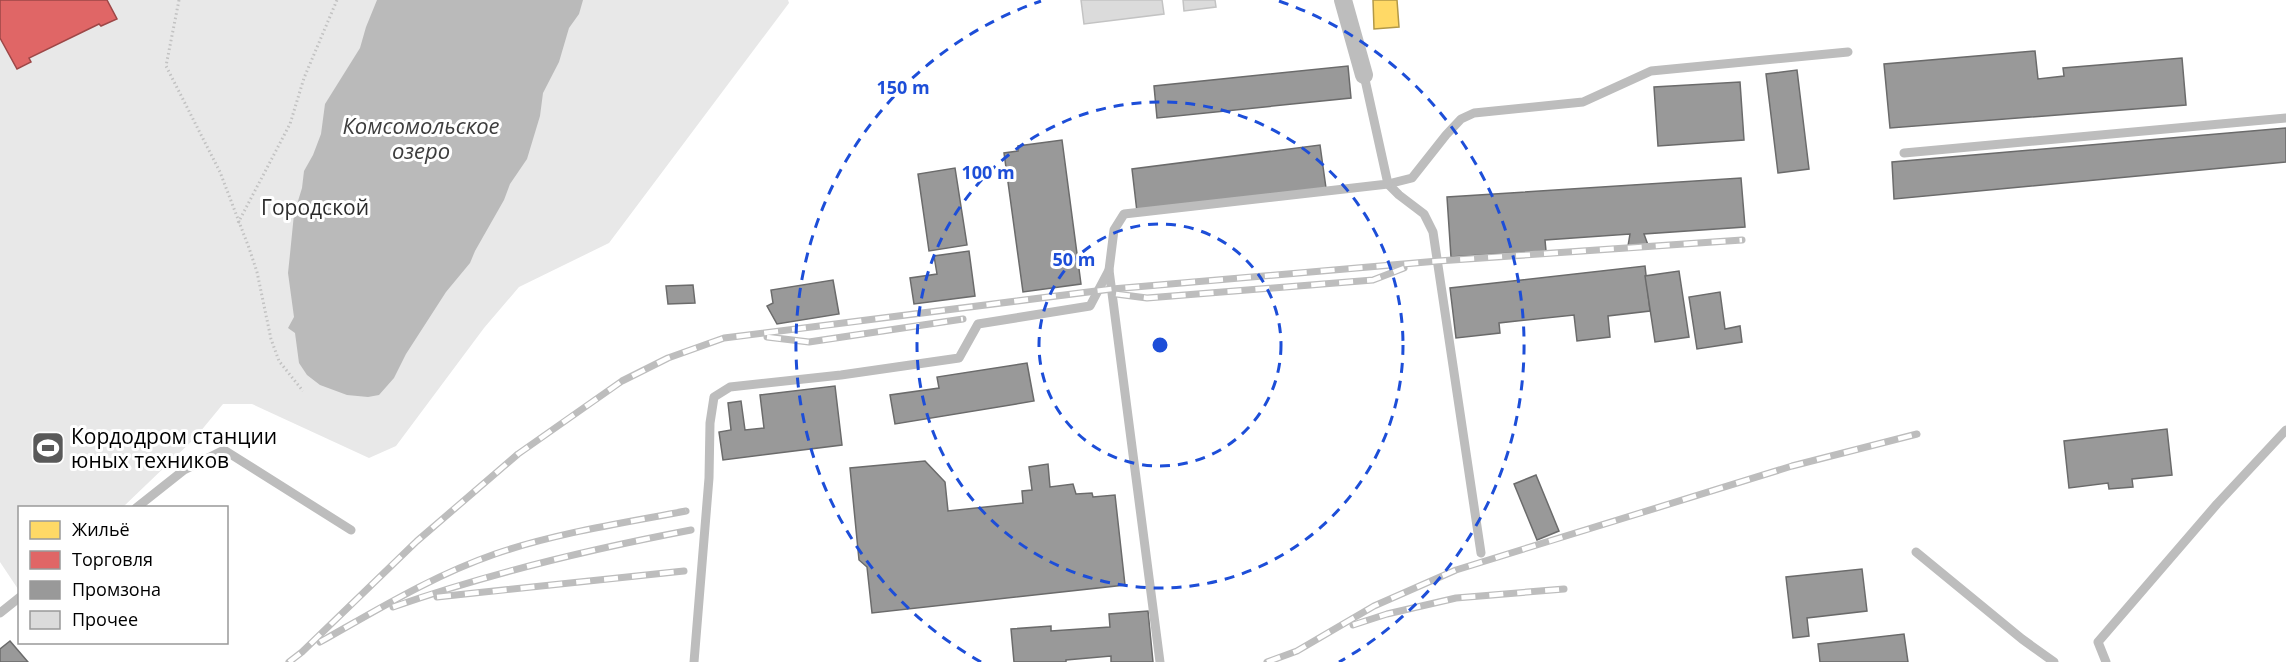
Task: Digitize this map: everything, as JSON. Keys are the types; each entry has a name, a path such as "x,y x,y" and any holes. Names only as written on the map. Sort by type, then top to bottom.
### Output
{"street":[{"path":"1343,0 1364,75"}],"lane":[{"path":"1160,662 1109,270 1114,230 1124,214 1388,184 1412,178 1461,119 1474,112 1583,102 1651,71 1848,52"},
{"path":"1364,75 1388,184 1405,201 1424,214 1433,232 1481,553"},
{"path":"1904,153 2286,118"},
{"path":"694,662 710,478 710,423 714,397 730,387 841,375 959,358 978,324 1090,306 1109,270"},
{"path":"2106,662 2098,642 2217,504 2286,430"},
{"path":"137,506 184,470 224,450 351,530"},
{"path":"1916,552 2051,662"},
{"path":"0,613 18,599"}],"path":[{"path":"179,0 166,66 220,172 257,272 271,339 279,361 303,391"},
{"path":"238,223 290,124 304,78 337,0"}],"green space":[{"name":"Городской","path":"0,0 788,0 789,3 609,243 519,287 484,328 396,446 369,458 252,404 223,404 195,438 124,506 18,506 18,589 0,562"}],"water":[{"name":"Комсомольское озеро","path":"377,0 583,0 579,14 569,28 559,62 543,93 540,116 527,159 510,184 504,200 470,263 446,292 406,354 394,378 379,395 368,397 347,395 320,385 307,375 299,363 295,333 288,328 294,317 288,273 294,214 302,188 304,171 321,134 325,104 360,48"}],"building: Жильё":[{"path":"1373,0 1397,0 1399,27 1374,29"}],"building: Торговля":[{"path":"0,0 107,0 117,19 101,26 99,24 29,58 31,62 17,69 0,38"}],"building: Промзона":[{"path":"2035,51 2038,79 2064,76 2063,68 2182,58 2186,105 1890,128 1884,64"},
{"path":"1348,66 1351,98 1157,118 1154,86"},
{"path":"1797,70 1809,169 1778,173 1766,74"},
{"path":"1740,82 1744,140 1658,146 1654,87"},
{"path":"2286,128 2286,162 1894,199 1892,162"},
{"path":"1062,140 1081,284 1023,292 1004,153 1018,151 1018,146"},
{"path":"1320,145 1326,188 1137,212 1132,169"},
{"path":"955,168 967,245 929,251 918,174"},
{"path":"1741,178 1745,227 1644,234 1648,245 1628,246 1630,234 1545,240 1546,251 1451,257 1447,197"},
{"path":"969,251 975,296 914,304 910,278 937,274 934,256"},
{"path":"1645,266 1650,311 1608,316 1610,337 1577,341 1574,315 1499,323 1500,333 1456,338 1450,288"},
{"path":"1679,271 1689,337 1655,342 1645,276"},
{"path":"833,280 839,314 777,324 767,306 773,303 771,290"},
{"path":"693,285 695,303 668,304 666,286"},
{"path":"1720,292 1725,329 1740,326 1742,342 1697,349 1689,297"},
{"path":"1027,363 1034,401 895,424 890,395 939,388 937,377"},
{"path":"835,386 842,445 723,460 719,432 731,430 728,403 741,401 745,430 764,428 760,395"},
{"path":"2167,429 2172,475 2132,479 2133,487 2109,489 2108,483 2069,488 2064,441"},
{"path":"925,461 945,482 948,511 1023,503 1022,491 1032,490 1029,467 1048,464 1050,487 1073,484 1076,494 1092,493 1093,497 1115,495 1125,585 872,613 867,567 859,560 850,468"},
{"path":"1536,475 1559,531 1537,540 1514,484"},
{"path":"1862,569 1867,611 1807,618 1809,636 1793,638 1786,577"},
{"path":"1148,611 1153,662 1111,662 1111,656 1066,660 1066,662 1014,662 1011,629 1051,626 1051,631 1110,627 1109,614"},
{"path":"1904,634 1908,662 1820,662 1818,644"},
{"path":"10,641 28,662 0,662 0,649"}],"building: Прочее":[{"path":"1081,0 1162,0 1164,14 1084,24"},
{"path":"1183,0 1215,0 1216,7 1184,11"}],"railway":[{"path":"289,662 417,541 518,454 622,381 668,358 724,338 1112,289 1438,261 1742,240"},
{"path":"1116,294 1147,298 1373,280 1404,268"},
{"path":"767,337 809,342 963,319"},
{"path":"1267,662 1297,651 1374,606 1456,570 1792,466 1917,434"},
{"path":"320,642 427,583 495,554 566,534 686,511"},
{"path":"393,607 466,583 541,563 691,530"},
{"path":"437,597 684,571"},
{"path":"1353,625 1387,614 1456,598 1564,589"}],"place":[{"name":"Кордодром станции юных техников","path":"48,448"}]}
